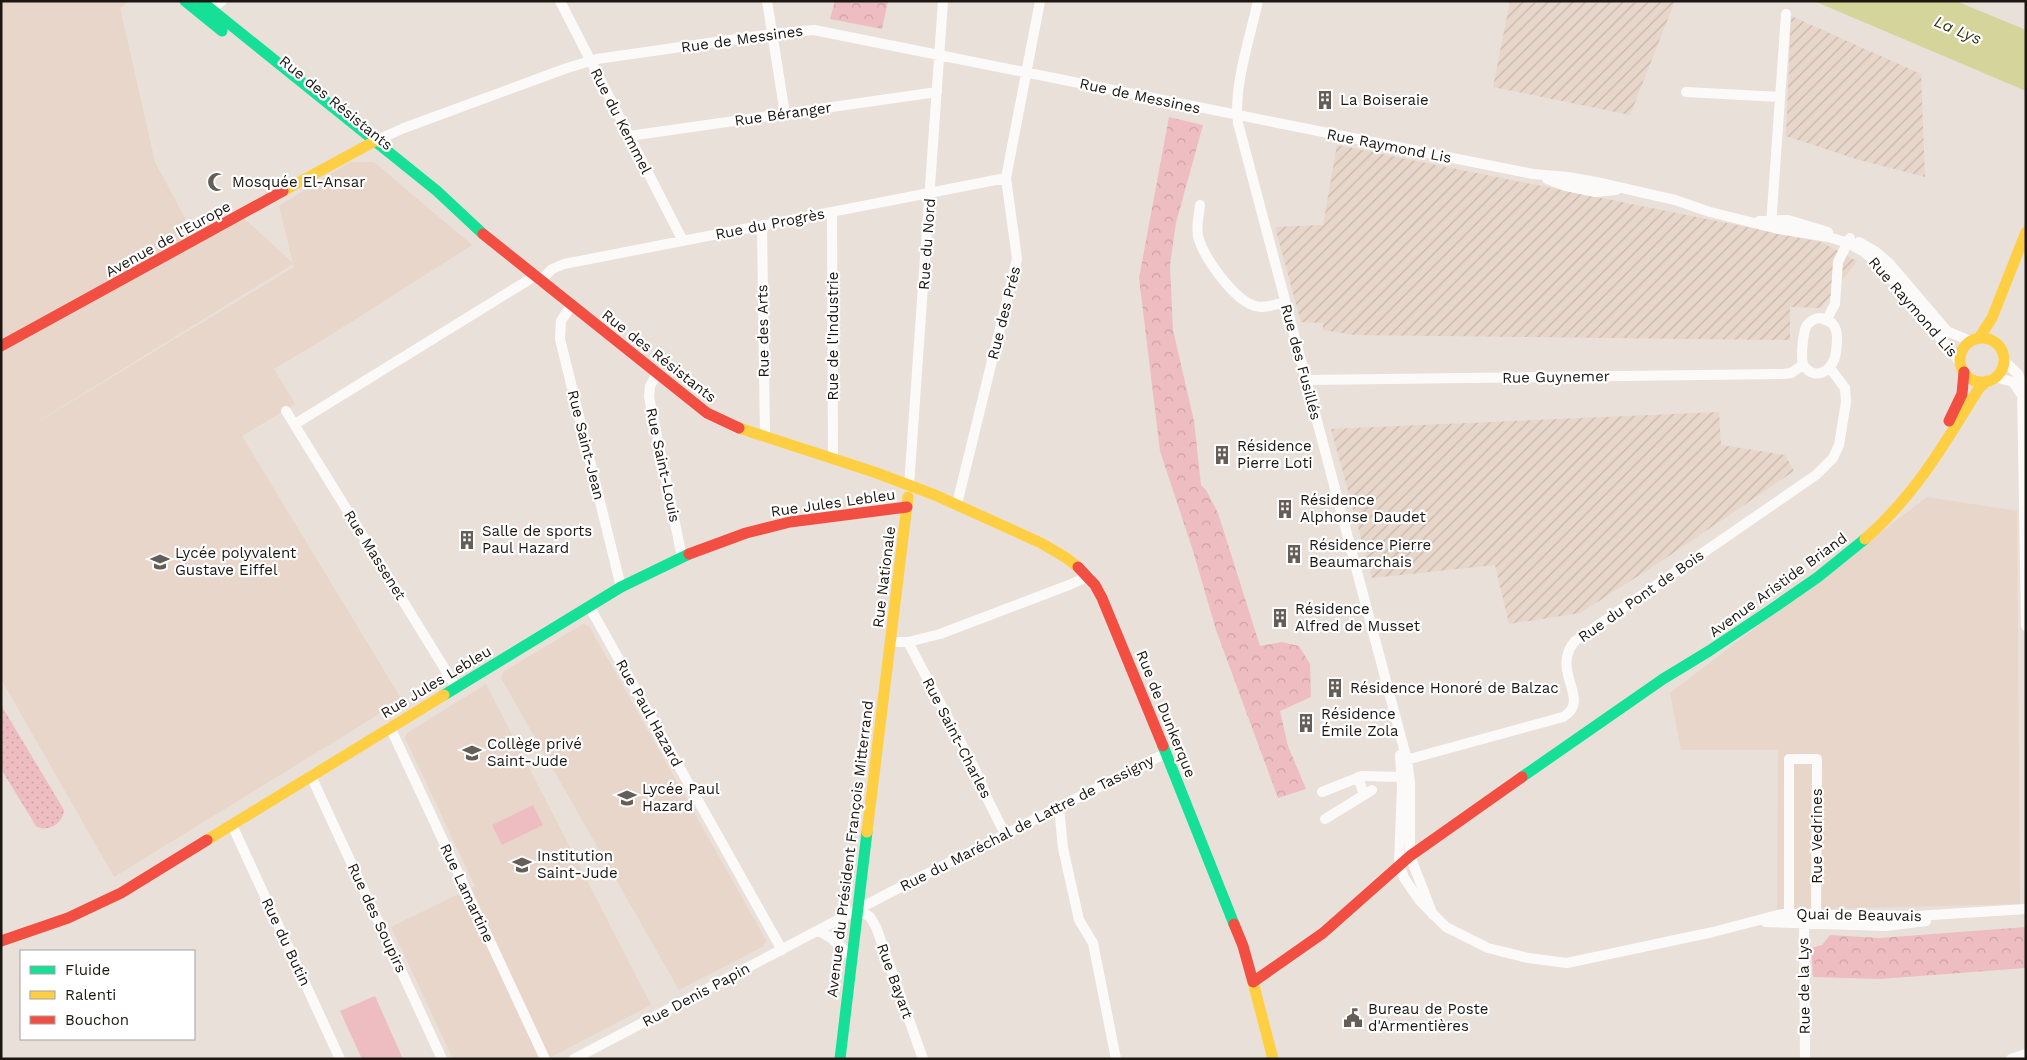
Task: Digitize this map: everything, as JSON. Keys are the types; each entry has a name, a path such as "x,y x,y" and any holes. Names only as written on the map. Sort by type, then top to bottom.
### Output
{"main road":[{"name":"Rue des Résistants","path":"185,1 370,144 437,192 472,225 571,306 713,417 738,428 833,458 910,486"},
{"name":"Rue des Résistants","path":"201,1 370,144"},
{"name":"Avenue de l'Europe","path":"1,346 370,144"},
{"path":"1974,340 1988,339 1998,345 2001,350 2004,360 2001,370 1991,379 1974,380 1962,367 1963,349 1974,340 1992,318 2024,237"},
{"path":"1998,345 2000,318 2024,237"},
{"name":"Avenue Aristide Briand","path":"1253,982 1323,932 1399,864 1663,679 1707,644 1828,558 1876,515 1908,480 1941,433 1960,399 1964,385 1962,367"},
{"name":"Avenue Aristide Briand","path":"1663,679 1699,659 1770,611 1831,568 1865,540 1918,483 1942,451 1979,388 1991,379"},
{"name":"Rue de Dunkerque","path":"910,486 957,504 1059,553 1090,576 1102,598 1243,946 1273,1059"},
{"name":"Rue Nationale","path":"891,642 910,486"},
{"name":"Rue Jules Lebleu","path":"1,941 56,923 101,903 232,826 390,727 649,571 738,536 786,522 907,507"},
{"name":"Avenue du Président François Mitterrand","path":"840,1059 891,642"}],"street":[{"path":"211,9 222,1"},
{"name":"Rue du Kemmel","path":"560,1 683,241"},
{"path":"767,1 785,114"},
{"name":"Rue du Nord","path":"910,486 943,1"},
{"name":"Rue des Prés","path":"957,504 1017,259 1006,178 1040,1"},
{"name":"Rue des Fusillés","path":"1258,1 1239,87 1237,116 1396,721 1406,776"},
{"path":"1771,224 1786,14"},
{"name":"Rue de Messines","path":"370,144 404,128 590,61 772,34 814,30 1237,116"},
{"name":"Rue Béranger","path":"629,136 937,92"},
{"path":"1686,92 1780,97"},
{"name":"Rue Raymond Lis","path":"1237,116 1541,176 1568,176 1675,200 1710,212 1849,240 1875,251 1884,258 1947,331 1974,340"},
{"name":"Rue du Progrès","path":"537,278 559,266 1006,178"},
{"path":"1200,205 1198,229 1200,240 1209,259 1230,288 1243,300 1257,306 1285,302"},
{"name":"Rue de l'Industrie","path":"832,213 833,458"},
{"name":"Rue des Arts","path":"762,226 765,436"},
{"path":"1827,319 1835,304 1838,262 1849,240"},
{"name":"Rue Raymond Lis","path":"1849,240 1880,266 1962,367"},
{"path":"295,424 537,278"},
{"name":"Rue Saint-Jean","path":"571,306 561,321 560,339 620,587"},
{"path":"1815,319 1827,319 1834,324 1837,333 1835,357 1830,368 1822,372 1814,372 1808,370 1803,365 1806,328 1815,319"},
{"path":"2004,360 2021,379 2024,415 2026,626"},
{"name":"Rue Guynemer","path":"1306,380 1782,374 1791,373 1803,365"},
{"name":"Rue du Pont de Bois","path":"1404,761 1563,717 1571,711 1575,701 1565,664 1567,653 1576,641 1816,475 1833,458 1840,439 1846,397 1843,383 1830,368"},
{"name":"Rue Saint-Louis","path":"657,374 650,386 649,397 682,557"},
{"path":"1991,379 2010,381 2021,379"},
{"name":"Rue Massenet","path":"286,411 456,687"},
{"path":"891,642 908,642 931,637 1090,576"},
{"name":"Rue Paul Hazard","path":"589,606 782,950"},
{"name":"Rue Saint-Charles","path":"908,642 979,777 1005,834"},
{"name":"Rue Lamartine","path":"390,727 545,1059"},
{"name":"Rue du Maréchal de Lattre de Tassigny","path":"858,909 1166,753"},
{"name":"Rue Vedrines","path":"1789,918 1789,760 1817,760 1816,919"},
{"name":"Rue des Soupirs","path":"311,776 442,1059"},
{"path":"1406,776 1410,856 1433,915"},
{"path":"1322,792 1358,777 1406,776"},
{"path":"1399,864 1406,776"},
{"path":"1325,819 1368,793 1358,777"},
{"path":"1059,807 1063,848 1079,920 1093,943 1116,1059"},
{"name":"Rue du Butin","path":"232,826 340,1059"},
{"name":"Quai de Beauvais","path":"1399,864 1404,878 1420,901 1450,930 1488,948 1549,962 1567,963 1757,922 1789,918 1916,916 2026,909"},
{"name":"Rue Denis Papin","path":"574,1059 858,909"},
{"name":"Rue Bayart","path":"858,909 870,917 876,927 923,1059"},
{"name":"Rue de la Lys","path":"1804,919 1805,1059"},
{"path":"818,931 831,938 852,957"},
{"path":"2011,1059 2026,1054"}],"shaded area":[{"name":"Lycée polyvalent Gustave Eiffel","path":"1,1 128,1 120,8 155,162 193,233 237,212 293,263 279,206 350,162 374,162 472,245 274,369 295,404 242,436 402,700 114,877 1,679","holes":["293,264 294,267 3,443"]},
{"path":"1510,1 1675,1 1630,115 1493,87"},
{"path":"1791,16 1921,74 1925,177 1856,159 1786,136"},
{"path":"1337,145 1821,242 1857,261 1821,308 1790,307 1790,340 1354,335 1323,330 1323,323 1301,322 1275,227 1323,225"},
{"path":"1719,412 1721,445 1785,455 1794,471 1657,564 1580,613 1509,624 1495,565 1372,578 1331,429"},
{"path":"1927,497 2017,511 2020,904 1777,910 1778,750 1681,750 1670,693"},
{"name":"Lycée Paul Hazard","path":"583,624 589,626 766,940 764,946 679,990 501,678 503,672"},
{"name":"Institution Saint-Jude","path":"486,684 651,1005 547,1059 453,1059 391,927 475,886 405,738 407,733"}],"green space":[{"path":"835,1 888,1 882,29 830,19"},
{"path":"1169,117 1203,125 1176,223 1170,265 1173,330 1194,421 1201,485 1206,490 1218,513 1260,646 1282,642 1299,646 1310,664 1311,697 1280,711 1288,746 1306,789 1278,798 1216,630 1193,551 1160,451 1139,278"},
{"path":"1,705 64,810 61,819 54,826 40,828 36,826 1,769"},
{"path":"533,805 543,825 502,845 492,825"},
{"path":"2026,927 2026,968 1880,979 1813,977 1811,948 1822,945 1830,935 1879,938"},
{"path":"375,996 403,1059 362,1059 340,1011"}],"water":[{"name":"La Lys","path":"1814,1 1956,1 2026,30 2026,91"}],"traffic: fast":[{"path":"185,1 222,31"},
{"path":"201,1 437,191 483,234"},
{"path":"1522,777 1663,679 1769,611 1818,577 1865,539"},
{"path":"444,695 621,587 689,554"},
{"path":"1163,746 1234,924"},
{"path":"840,1059 867,832"}],"traffic: slow":[{"path":"283,191 375,141"},
{"path":"1979,338 1992,318 2026,232"},
{"path":"1982,338 1994,342 2000,348 2004,360 2000,372 1994,378 1982,382 1970,378 1964,372 1960,360 1964,348 1970,342 1982,338"},
{"path":"1865,539 1899,504 1928,468 1979,388 1987,381"},
{"path":"739,428 874,472 935,495 1041,543 1078,567"},
{"path":"867,832 908,497"},
{"path":"207,840 444,695"},
{"path":"1253,982 1273,1059"}],"traffic: jam":[{"path":"1,346 283,191"},
{"path":"483,234 707,413 739,428"},
{"path":"1949,421 1962,394 1964,372"},
{"path":"689,554 746,533 790,522 907,507"},
{"path":"1078,567 1095,585 1102,598 1163,746"},
{"path":"1234,924 1243,946 1253,982 1323,933 1410,856 1522,777"},
{"path":"1,941 68,918 121,893 207,840"}],"place":[{"name":"La Boiseraie","path":"1325,100"},
{"name":"Mosquée El-Ansar","path":"217,182"},
{"name":"Résidence Pierre Loti","path":"1222,455"},
{"name":"Résidence Alphonse Daudet","path":"1285,509"},
{"name":"Salle de sports Paul Hazard","path":"467,540"},
{"name":"Résidence Pierre Beaumarchais","path":"1294,554"},
{"name":"Lycée polyvalent Gustave Eiffel","path":"160,562"},
{"name":"Résidence Alfred de Musset","path":"1280,618"},
{"name":"Résidence Honoré de Balzac","path":"1335,688"},
{"name":"Résidence Émile Zola","path":"1306,723"},
{"name":"Collège privé Saint-Jude","path":"472,753"},
{"name":"Lycée Paul Hazard","path":"627,798"},
{"name":"Institution Saint-Jude","path":"522,865"},
{"name":"Bureau de Poste d'Armentières","path":"1353,1018"}]}
